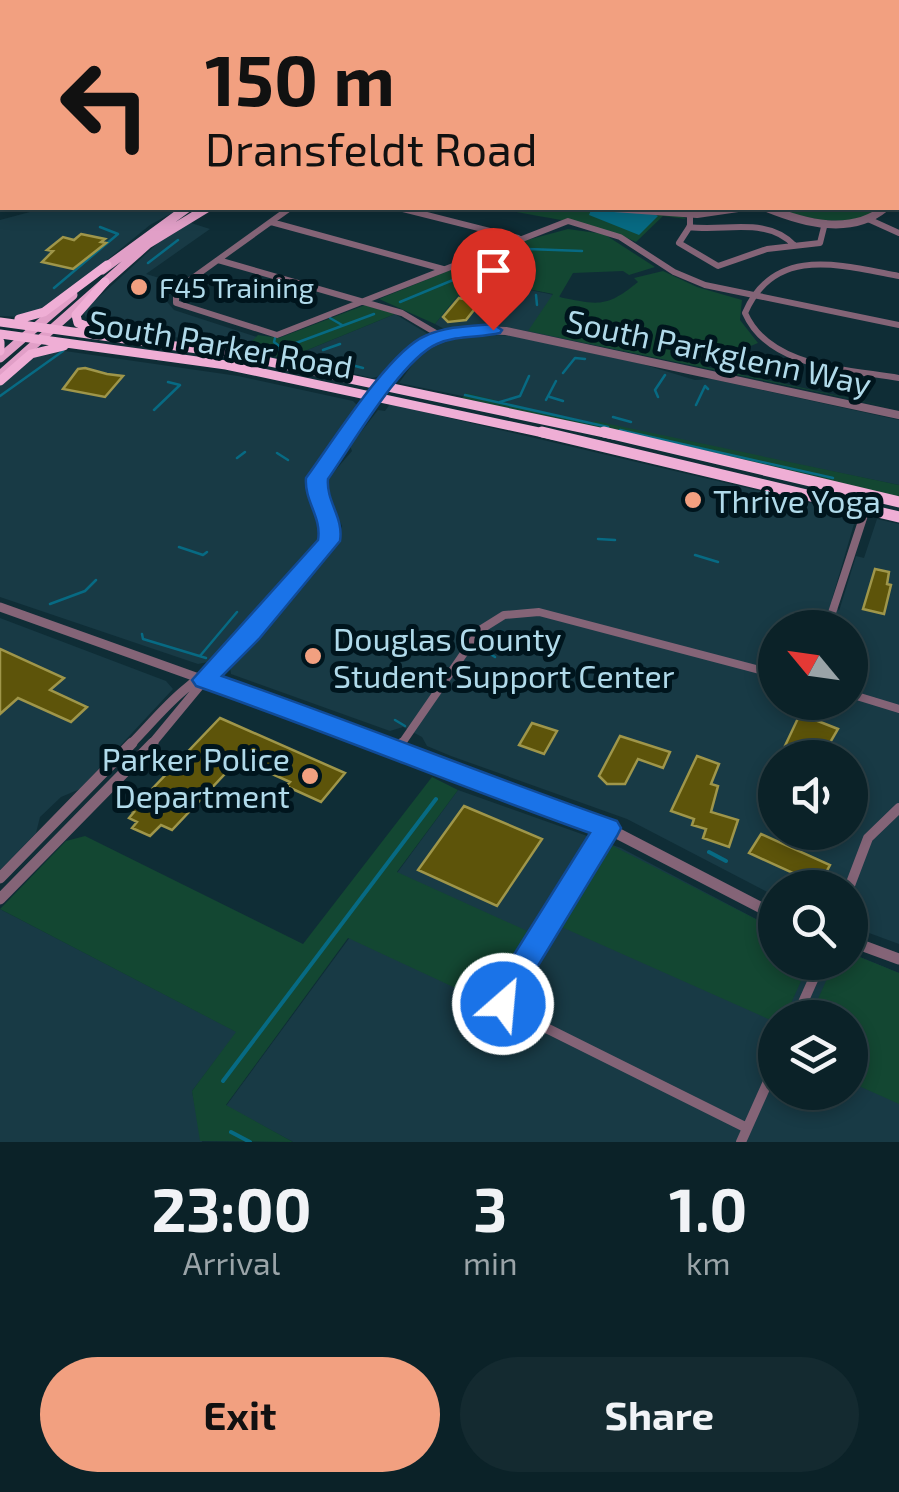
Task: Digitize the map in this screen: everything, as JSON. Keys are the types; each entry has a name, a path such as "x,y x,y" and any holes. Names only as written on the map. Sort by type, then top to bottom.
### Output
{"highway":[{"path":"0,320 40,315 108,264"},
{"path":"105,282 76,314 78,323 188,346"},
{"name":"South Parker Road","path":"0,320 188,346 385,386 899,502"},
{"name":"South Parker Road","path":"0,334 227,366 899,517"},
{"path":"0,342 0,354"},
{"path":"0,378 40,350 90,344"}],"main road":[{"path":"0,354 108,264 184,210"},
{"path":"0,378 158,237 204,210"}],"street":[{"path":"287,210 178,288 174,298 183,308 276,335 551,226 582,225 629,242 694,282 899,324"},
{"path":"407,210 518,238"},
{"path":"690,210 689,228 678,239 680,245 718,266 756,252 822,242 825,223"},
{"path":"775,210 825,223 868,220 899,233"},
{"path":"868,220 882,210"},
{"path":"270,222 443,269"},
{"path":"689,228 716,232 756,226 784,234 794,245"},
{"path":"0,898 165,730 204,680 251,634 328,541 332,526 318,495 316,480 415,350 441,336 410,316 218,260"},
{"path":"899,276 836,265 798,266 767,276 746,309 748,323 774,348 804,359 899,378"},
{"name":"South Parkglenn Way","path":"441,336 466,330 506,331 899,415"},
{"path":"832,610 866,509"},
{"path":"0,607 608,828 758,906"},
{"path":"398,749 486,624 520,611 558,616 758,669"},
{"path":"0,878 184,690 204,680"},
{"path":"868,700 899,709"},
{"path":"856,870 868,838 899,808"},
{"path":"608,828 508,988 504,1008 747,1128"},
{"path":"868,948 899,959"},
{"path":"741,1142 758,1104"}],"shaded area":[{"path":"38,210 177,210 150,225 48,308 24,317 0,316 0,220"},
{"path":"188,222 210,229 146,274 173,282 164,298 174,310 257,337 243,350 206,341 99,328 88,321 84,314 87,308 159,242"},
{"path":"472,278 559,296 633,353 511,328 480,325 446,330 435,324"},
{"path":"395,314 428,334 405,350 385,375 372,378 309,363 300,353"},
{"path":"473,334 513,336 642,364 695,380 712,379 899,420 899,485 399,383 420,354 436,343"},
{"path":"58,350 238,376 353,401 360,408 308,476 306,492 322,527 318,542 208,662 198,664 0,597 0,383 35,354"},
{"path":"390,404 857,514 832,599 838,610 758,610 758,720 868,720 868,610 839,610 856,556 864,558 877,519 899,524 899,944 868,933 868,870 758,870 758,887 627,819 451,756 427,746 422,737 403,727 390,731 231,674 230,667 337,544 342,526 326,490 327,480 352,451 350,446 378,410 385,411"},
{"path":"0,618 166,681 173,689 80,789 61,797 40,817 36,833 0,870"},
{"path":"458,790 621,848 758,920 758,980 868,980 868,960 899,973 899,1142 293,1142 226,1106"},
{"path":"0,909 237,1032 192,1091 202,1142 0,1142"}],"green space":[{"path":"508,210 616,210 680,215 686,219 663,216 636,242 584,225"},
{"path":"780,210 877,210 841,221"},
{"path":"568,229 604,234 655,267 629,275 623,271 573,273 559,297 602,302 638,282 634,278 663,271 697,287 742,300 740,320 758,343 702,366 899,409 528,331 553,294 472,278 435,324 379,299 520,242"},
{"path":"365,305 395,314 300,353 309,363 243,350 258,335 279,338"},
{"path":"466,393 592,424 595,421 899,485 899,497 462,398"},
{"path":"432,777 458,790 397,872 534,934 493,997 492,1005 348,938 226,1105 293,1142 200,1141 192,1091 236,1032 0,909 66,841 85,836 303,944"},
{"path":"613,846 758,920 758,980 801,980 793,1000 758,1000 758,1014 557,925 603,850"},
{"path":"868,960 899,973 899,1104 868,1090 868,1000 818,1000 826,980 868,980"}],"water":[{"path":"591,210 658,216 639,235 589,215"}],"building":[{"path":"81,234 105,239 101,242 106,243 73,269 42,262 53,251 47,250 63,237 74,240"},
{"path":"459,298 477,302 477,306 466,320 448,322 443,317"},
{"path":"78,369 123,376 105,397 63,389"},
{"path":"875,569 889,572 887,584 891,585 884,614 863,609"},
{"path":"0,649 64,678 50,690 87,707 71,722 18,698 0,714"},
{"name":"Parker Police Department","path":"220,718 345,773 321,802 286,786 290,782 239,759 172,830 161,825 150,836 132,828 137,822 129,818 134,812 131,811"},
{"path":"797,720 815,720 838,729 832,740 788,740"},
{"path":"532,723 557,731 544,754 519,745"},
{"path":"620,736 670,752 663,768 638,759 625,784 607,784 599,776"},
{"path":"697,756 719,764 711,784 718,786 711,812 738,820 729,847 703,838 706,829 692,825 694,819 671,811"},
{"path":"464,806 542,839 497,906 418,870"},
{"path":"758,839 758,850 797,850 830,865 827,870 786,870 749,853"}],"waterway":[{"path":"632,0 671,0"},
{"path":"54,288 118,234 100,227"},
{"path":"148,263 178,240"},
{"path":"400,302 528,249 582,251"},
{"path":"467,276 483,280"},
{"path":"486,280 521,286"},
{"path":"454,281 467,284"},
{"path":"469,284 465,293 470,295"},
{"path":"536,295 537,305"},
{"path":"161,299 167,299"},
{"path":"282,348 374,314"},
{"path":"330,318 342,325"},
{"path":"275,338 274,342 282,348"},
{"path":"323,350 340,344"},
{"path":"269,353 282,348"},
{"path":"282,348 300,356"},
{"path":"0,396 63,351"},
{"path":"321,357 363,368"},
{"path":"563,373 575,358 585,359"},
{"path":"658,397 655,390 665,375"},
{"path":"500,402 520,396 529,376"},
{"path":"546,400 556,381"},
{"path":"154,410 180,385 168,382"},
{"path":"696,405 705,386 708,389"},
{"path":"465,395 608,427"},
{"path":"550,397 563,401"},
{"path":"613,417 631,422"},
{"path":"620,430 833,478"},
{"path":"237,458 245,452"},
{"path":"277,453 288,460"},
{"path":"598,539 615,540"},
{"path":"179,547 203,555 207,552"},
{"path":"695,555 718,562"},
{"path":"50,604 85,591 96,580"},
{"path":"200,656 237,612"},
{"path":"491,639 502,631"},
{"path":"142,634 143,639 206,658"},
{"path":"484,650 495,657"},
{"path":"395,720 405,726"},
{"path":"223,1081 436,799"},
{"path":"709,852 726,861"},
{"path":"231,1132 250,1142"}],"place":[{"name":"F45 Training","path":"139,287"},
{"name":"Thrive Yoga","path":"693,500"},
{"name":"Douglas County Student Support Center","path":"313,656"},
{"name":"Parker Police Department","path":"310,776"}],"route":[{"path":"493,330 453,332 430,340 415,350 391,377 317,478 316,490 332,526 328,541 251,634 204,680 353,730 485,785 608,828 508,988 503,1004"}]}
